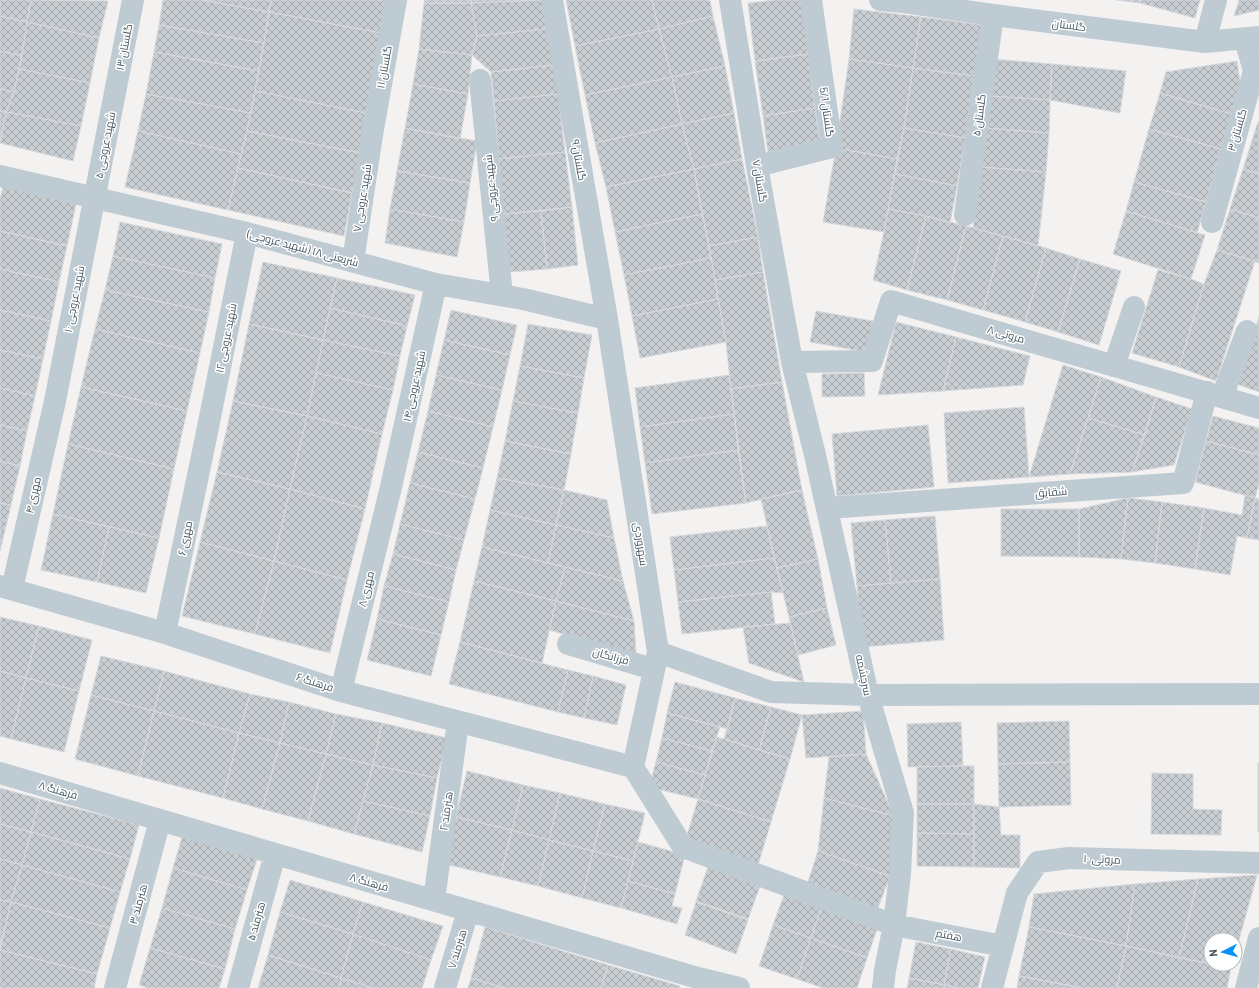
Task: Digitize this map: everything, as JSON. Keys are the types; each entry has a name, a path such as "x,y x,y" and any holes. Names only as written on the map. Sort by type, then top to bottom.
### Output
{"street":[{"name":"گلستان ۱۳","path":"115,93 133,0"},
{"name":"گلستان ۱۱","path":"372,135 396,0"},
{"name":"گلستان ۹","path":"552,0 607,319"},
{"name":"گلستان ۷","path":"730,0 757,166 792,362"},
{"name":"گلستان 5/1","path":"757,166 832,147 811,0"},
{"name":"گلستان","path":"880,0 904,1 993,16 1205,42 1252,38"},
{"path":"1205,42 1216,0"},
{"name":"گلستان ۵","path":"965,215 993,16"},
{"name":"گلستان ۳","path":"1212,222 1254,71 1252,38"},
{"name":"شهید عروجی ۹","path":"480,80 502,296"},
{"name":"شهید عروجی ۵","path":"94,197 115,93"},
{"name":"شهید عروجی ۷","path":"353,262 372,135"},
{"name":"شریعتی ۱۸ (شهید عروجی)","path":"0,176 247,234 436,284 523,299 607,319"},
{"name":"شهید عروجی ۱۰","path":"55,400 94,197"},
{"name":"شهید عروجی ۱۲","path":"205,442 247,234"},
{"name":"شهید عروجی ۱۴","path":"391,487 436,284"},
{"name":"مروتی ۸","path":"792,362 872,361 891,301 1259,408"},
{"path":"1114,366 1134,307"},
{"name":"سهروردی","path":"607,319 656,661 633,767"},
{"path":"1214,395 1247,331"},
{"name":"سرچشمه","path":"792,362 827,508 868,695 904,814 900,874 894,924 883,988"},
{"name":"شقایق","path":"827,508 1183,482 1214,395"},
{"name":"مهری ۴","path":"6,587 55,400"},
{"name":"مهری ۶","path":"165,633 205,442"},
{"name":"مهری ۸","path":"341,691 391,487"},
{"name":"فرهنگ ۶","path":"6,587 165,633 341,691 633,767"},
{"name":"فرزانگان","path":"568,644 656,661 772,692 868,695 1259,694"},
{"name":"هنرمند ۲","path":"434,900 458,722"},
{"name":"هفتم","path":"633,767 683,847 894,924 1003,946"},
{"name":"فرهنگ ۸","path":"0,773 434,900 697,983 739,988"},
{"name":"هنرمند ۳","path":"115,988 160,820"},
{"name":"هنرمند ۵","path":"238,988 275,854"},
{"name":"مروتی ۱۰","path":"992,988 1017,893 1038,862 1068,858 1259,863"},
{"name":"هنرمند ۷","path":"446,988 468,911"},
{"path":"1246,988 1259,938"}],"building":[{"path":"0,0 31,0 27,22 0,16"},
{"path":"31,0 108,1 99,38 27,22"},
{"path":"163,0 202,0 269,12 264,43 159,25"},
{"path":"202,0 271,0 269,12"},
{"path":"271,0 386,0 381,33 269,12"},
{"path":"425,0 471,0 471,3 424,3"},
{"path":"471,0 543,0 471,3"},
{"path":"543,0 546,29 477,36 471,3"},
{"path":"566,0 652,0 659,29 575,46"},
{"path":"652,0 710,0 713,16 659,29"},
{"path":"775,0 802,0 808,54 755,61 748,3"},
{"path":"1117,0 1141,0 1140,3"},
{"path":"1141,0 1200,0 1195,18 1140,3"},
{"path":"1239,0 1259,0 1259,10 1234,16"},
{"path":"424,3 471,3 477,36 472,55 419,49"},
{"path":"854,9 921,17 913,68 849,59"},
{"path":"269,12 381,33 366,113 255,91"},
{"path":"0,16 27,22 22,56 0,51"},
{"path":"713,16 725,66 672,77 659,29"},
{"path":"921,17 983,25 974,76 913,68"},
{"path":"27,22 99,38 90,83 19,69"},
{"path":"159,25 264,43 259,71 154,52"},
{"path":"546,29 554,65 491,72 472,55 477,36"},
{"path":"659,29 672,77 585,95 575,46"},
{"path":"419,49 472,55 468,94 413,84"},
{"path":"0,51 22,56 14,92 0,89"},
{"path":"154,52 259,71 251,113 146,94"},
{"path":"808,54 815,108 763,116 755,61"},
{"path":"849,59 913,68 904,128 897,159 836,148"},
{"path":"991,59 1052,64 1050,100 988,96"},
{"path":"1237,61 1240,82 1231,114 1160,93 1166,72"},
{"path":"1052,64 1126,71 1120,113 1050,100"},
{"path":"554,65 558,94 494,101 491,72"},
{"path":"725,66 734,113 682,124 672,77"},
{"path":"913,68 974,76 965,138 904,128"},
{"path":"19,69 90,83 81,126 6,112 14,92"},
{"path":"672,77 682,124 595,143 585,95"},
{"path":"413,84 468,94 460,139 405,128"},
{"path":"0,89 14,92 6,112 0,111"},
{"path":"255,91 366,113 360,153 247,131"},
{"path":"1160,93 1231,114 1221,149 1149,129"},
{"path":"146,94 251,113 241,154 138,131"},
{"path":"558,94 565,152 499,159 494,101"},
{"path":"988,96 1050,100 1049,133 984,128"},
{"path":"815,108 820,143 768,152 763,116"},
{"path":"0,111 6,112 0,143"},
{"path":"6,112 81,126 73,161 0,143"},
{"path":"734,113 742,159 694,169 682,124"},
{"path":"1259,122 1259,174 1243,169"},
{"path":"682,124 694,169 606,187 595,143"},
{"path":"405,128 477,141 470,183 397,171"},
{"path":"904,128 965,138 957,186 895,174"},
{"path":"984,128 1049,133 1046,172 981,167"},
{"path":"1149,129 1221,149 1206,202 1134,182"},
{"path":"138,131 241,154 228,210 125,187"},
{"path":"247,131 360,153 352,193 238,168"},
{"path":"836,148 897,159 884,232 823,222"},
{"path":"565,152 572,207 504,214 499,159"},
{"path":"742,159 758,237 709,246 694,169"},
{"path":"981,167 1046,172 1038,246 973,228"},
{"path":"238,168 352,193 344,236 228,210"},
{"path":"694,169 702,214 615,232 606,187"},
{"path":"1243,169 1259,174 1259,218 1230,209"},
{"path":"397,171 470,183 464,222 390,209"},
{"path":"895,174 957,186 950,223 926,216 888,209"},
{"path":"1134,182 1206,202 1197,233 1126,211"},
{"path":"3,187 76,204 67,246 0,231 0,199"},
{"path":"572,207 578,265 547,269 541,211"},
{"path":"390,209 464,222 457,257 385,243"},
{"path":"888,209 926,216 907,290 873,280"},
{"path":"1230,209 1259,218 1259,263 1217,250"},
{"path":"541,211 547,269 509,272 504,214"},
{"path":"1126,211 1205,235 1191,279 1113,254"},
{"path":"702,214 711,258 624,275 615,232"},
{"path":"926,216 966,226 947,300 907,290"},
{"path":"120,222 222,244 215,278 113,256"},
{"path":"966,226 1003,236 983,310 947,300"},
{"path":"0,231 67,246 59,282 0,269"},
{"path":"1003,236 1046,248 1025,322 983,310"},
{"path":"758,237 763,272 715,280 709,246"},
{"path":"1046,248 1080,259 1058,332 1025,322"},
{"path":"1217,250 1255,261 1216,381 1179,367 1204,284"},
{"path":"113,256 215,278 209,312 105,290"},
{"path":"711,258 718,299 632,316 624,275"},
{"path":"1080,259 1121,271 1099,345 1058,332"},
{"path":"263,262 337,278 323,340 249,324"},
{"path":"0,269 59,282 51,321 0,310"},
{"path":"1158,270 1204,284 1179,367 1132,353"},
{"path":"763,272 782,382 731,389 726,342 715,280"},
{"path":"337,278 415,295 407,326 330,308"},
{"path":"105,290 209,312 200,353 95,329"},
{"path":"718,299 726,342 640,358 632,316"},
{"path":"330,308 407,326 400,356 323,340"},
{"path":"0,310 51,321 43,359 0,350"},
{"path":"451,310 517,325 510,355 444,340"},
{"path":"816,311 873,321 867,352 810,342"},
{"path":"1259,317 1259,392 1237,384"},
{"path":"896,322 956,337 943,391 878,395"},
{"path":"249,324 323,340 307,416 233,401"},
{"path":"528,324 592,335 584,378 520,366"},
{"path":"95,329 200,353 187,411 81,387"},
{"path":"956,337 1030,356 1023,385 943,391"},
{"path":"323,340 400,356 393,390 316,373"},
{"path":"444,340 510,355 502,390 436,375"},
{"path":"0,350 43,359 35,396 0,388"},
{"path":"1063,365 1101,377 1070,474 1029,477"},
{"path":"520,366 584,378 578,413 513,401"},
{"path":"316,373 393,390 382,434 307,416"},
{"path":"864,373 865,396 822,397 822,374"},
{"path":"436,375 502,390 493,427 428,411"},
{"path":"729,375 734,414 640,427 635,388"},
{"path":"1101,377 1156,397 1145,435 1088,418"},
{"path":"782,382 802,490 746,503 731,389"},
{"path":"81,387 187,411 174,469 68,444"},
{"path":"0,388 35,396 27,431 0,425"},
{"path":"1156,397 1192,409 1174,465 1132,472"},
{"path":"233,401 307,416 290,489 217,472"},
{"path":"513,401 578,413 571,454 505,441"},
{"path":"1024,407 1029,477 948,483 944,413"},
{"path":"428,411 493,427 483,468 418,452"},
{"path":"734,414 738,450 645,463 640,427"},
{"path":"307,416 382,434 365,509 290,489"},
{"path":"1213,416 1259,428 1259,455 1206,441"},
{"path":"1088,418 1145,435 1132,472 1070,474"},
{"path":"0,425 27,431 20,466 0,461"},
{"path":"928,425 934,487 837,496 832,434"},
{"path":"505,441 571,454 564,490 497,478"},
{"path":"1206,441 1259,455 1259,484 1255,498 1195,482"},
{"path":"68,444 174,469 159,538 53,514"},
{"path":"738,450 746,503 652,514 645,463"},
{"path":"418,452 483,468 475,499 410,483"},
{"path":"0,461 20,466 11,505 0,503"},
{"path":"217,472 290,489 274,561 200,542"},
{"path":"497,478 564,490 556,525 490,510"},
{"path":"410,483 475,499 464,540 400,524"},
{"path":"290,489 365,509 347,580 274,561"},
{"path":"564,490 607,500 614,538 556,525"},
{"path":"802,490 818,559 777,568 761,499"},
{"path":"1245,495 1255,498 1247,538 1237,536 1230,575 1195,569 1204,508 1242,515"},
{"path":"1128,498 1162,502 1155,563 1121,559"},
{"path":"1128,498 1121,559 1079,557 1079,509"},
{"path":"1255,498 1259,499 1259,540 1247,538"},
{"path":"1162,502 1204,508 1195,569 1155,563"},
{"path":"0,503 11,505 0,551"},
{"path":"1001,509 1079,509 1079,557 1001,556"},
{"path":"490,510 556,525 548,563 482,547"},
{"path":"53,514 109,527 97,582 41,570"},
{"path":"935,516 940,579 891,583 885,520"},
{"path":"885,520 891,583 857,586 851,523"},
{"path":"400,524 464,540 456,570 393,554"},
{"path":"556,525 614,538 623,581 548,563"},
{"path":"767,526 774,558 674,570 670,537"},
{"path":"109,527 159,538 146,593 97,582"},
{"path":"200,542 274,561 255,634 182,616"},
{"path":"482,547 565,567 556,601 474,581"},
{"path":"393,554 456,570 449,602 384,586"},
{"path":"774,558 783,593 771,592 678,602 674,570"},
{"path":"818,559 827,608 789,617 777,568"},
{"path":"274,561 347,580 330,653 255,634"},
{"path":"565,567 623,581 634,621 556,601"},
{"path":"940,579 944,640 862,647 857,586"},
{"path":"474,581 556,601 542,663 460,642"},
{"path":"384,586 449,602 441,635 377,619"},
{"path":"771,592 775,624 682,634 678,602"},
{"path":"556,601 634,621 636,654 549,630"},
{"path":"827,608 836,645 798,655 789,617"},
{"path":"0,617 39,626 26,678 0,671"},
{"path":"377,619 441,635 431,676 367,660"},
{"path":"790,623 804,682 749,663 743,627"},
{"path":"39,626 92,640 79,691 26,678"},
{"path":"460,642 568,670 558,712 449,684"},
{"path":"101,656 164,671 154,711 91,695"},
{"path":"568,670 593,676 584,718 558,712"},
{"path":"0,671 26,678 11,739 0,736"},
{"path":"164,671 250,694 239,733 154,711"},
{"path":"593,676 626,685 617,725 584,718"},
{"path":"26,678 79,691 64,752 11,739"},
{"path":"675,682 735,698 728,729 667,713"},
{"path":"250,694 289,702 280,743 239,733"},
{"path":"91,695 154,711 138,776 75,759"},
{"path":"735,698 771,707 759,750 724,739"},
{"path":"289,702 336,714 326,754 280,743"},
{"path":"771,707 802,715 790,759 759,750"},
{"path":"154,711 239,733 223,798 138,776"},
{"path":"863,711 866,754 806,758 802,715"},
{"path":"667,713 720,727 712,751 662,738"},
{"path":"336,714 382,723 373,765 326,754"},
{"path":"1069,721 1070,762 998,764 997,723"},
{"path":"961,722 963,766 908,767 907,724"},
{"path":"382,723 447,738 437,778 373,765"},
{"path":"239,733 280,743 262,809 223,798"},
{"path":"717,737 790,759 771,822 698,799"},
{"path":"662,738 712,751 705,775 656,762"},
{"path":"280,743 326,754 308,821 262,809"},
{"path":"326,754 373,765 354,834 308,821"},
{"path":"866,754 894,816 824,798 829,757"},
{"path":"656,762 705,775 698,799 649,787"},
{"path":"1070,762 1071,805 999,807 998,764"},
{"path":"1259,763 1259,832 1258,832"},
{"path":"373,765 437,778 430,816 363,801"},
{"path":"974,766 974,804 917,804 917,767"},
{"path":"467,771 523,785 512,830 456,817"},
{"path":"1152,773 1193,774 1193,809 1222,810 1221,835 1151,834"},
{"path":"523,785 560,793 549,840 512,830"},
{"path":"0,788 40,799 31,832 0,824"},
{"path":"560,793 605,804 593,851 549,840"},
{"path":"824,798 894,816 890,876 818,851"},
{"path":"40,799 139,825 130,859 31,832"},
{"path":"698,799 771,822 758,865 685,842"},
{"path":"363,801 430,816 422,852 354,834"},
{"path":"605,804 645,813 633,861 593,851"},
{"path":"917,804 974,804 974,834 917,833"},
{"path":"974,804 999,807 1001,835 1020,835 1020,868 974,867"},
{"path":"456,817 512,830 500,877 445,864"},
{"path":"0,824 31,832 22,865 0,859"},
{"path":"512,830 549,840 538,886 500,877"},
{"path":"31,832 130,859 120,892 22,865"},
{"path":"917,833 974,834 974,867 917,866"},
{"path":"183,834 258,856 247,890 173,868"},
{"path":"549,840 593,851 582,898 538,886"},
{"path":"638,842 685,855 675,894 628,881"},
{"path":"593,851 633,861 621,908 582,898"},
{"path":"818,851 890,876 876,913 806,888"},
{"path":"0,859 22,865 11,902 0,900"},
{"path":"22,865 120,892 110,928 11,902"},
{"path":"708,867 760,886 748,919 696,901"},
{"path":"173,868 247,890 235,929 162,908"},
{"path":"1257,875 1241,932 1203,932 1203,963 1179,958 1198,879"},
{"path":"1198,879 1179,958 1126,946 1135,884"},
{"path":"290,880 363,902 353,934 280,912"},
{"path":"628,881 675,894 672,906 682,908 677,924 621,908"},
{"path":"1135,884 1126,946 1029,927 1034,894"},
{"path":"784,895 821,909 811,938 773,925"},
{"path":"0,900 11,902 0,947"},
{"path":"11,902 110,928 97,974 0,950"},
{"path":"363,902 443,926 431,960 353,934"},
{"path":"696,902 748,920 736,954 685,935"},
{"path":"162,908 235,929 225,969 150,948"},
{"path":"821,909 877,929 867,958 811,938"},
{"path":"280,912 353,934 341,978 268,955"},
{"path":"773,925 811,938 797,979 759,966"},
{"path":"485,927 608,965 601,988 505,988 471,978"},
{"path":"1029,927 1126,946 1117,988 1083,988 1019,976"},
{"path":"353,934 431,960 422,988 373,988 341,978"},
{"path":"811,938 867,958 857,988 823,988 797,979"},
{"path":"916,942 951,949 944,985 909,978"},
{"path":"1126,946 1203,962 1203,972 1230,972 1227,988 1117,988"},
{"path":"150,948 225,969 219,988 148,988 139,985"},
{"path":"951,949 985,957 978,988 960,988 944,985"},
{"path":"0,950 97,974 94,988 0,988"},
{"path":"268,955 341,978 339,988 258,988"},
{"path":"608,965 680,986 679,988 601,988"},
{"path":"1019,976 1083,988 1017,988"},
{"path":"341,978 373,988 339,988"},
{"path":"471,978 505,988 468,988"},
{"path":"909,978 944,985 960,988 907,988"}]}
